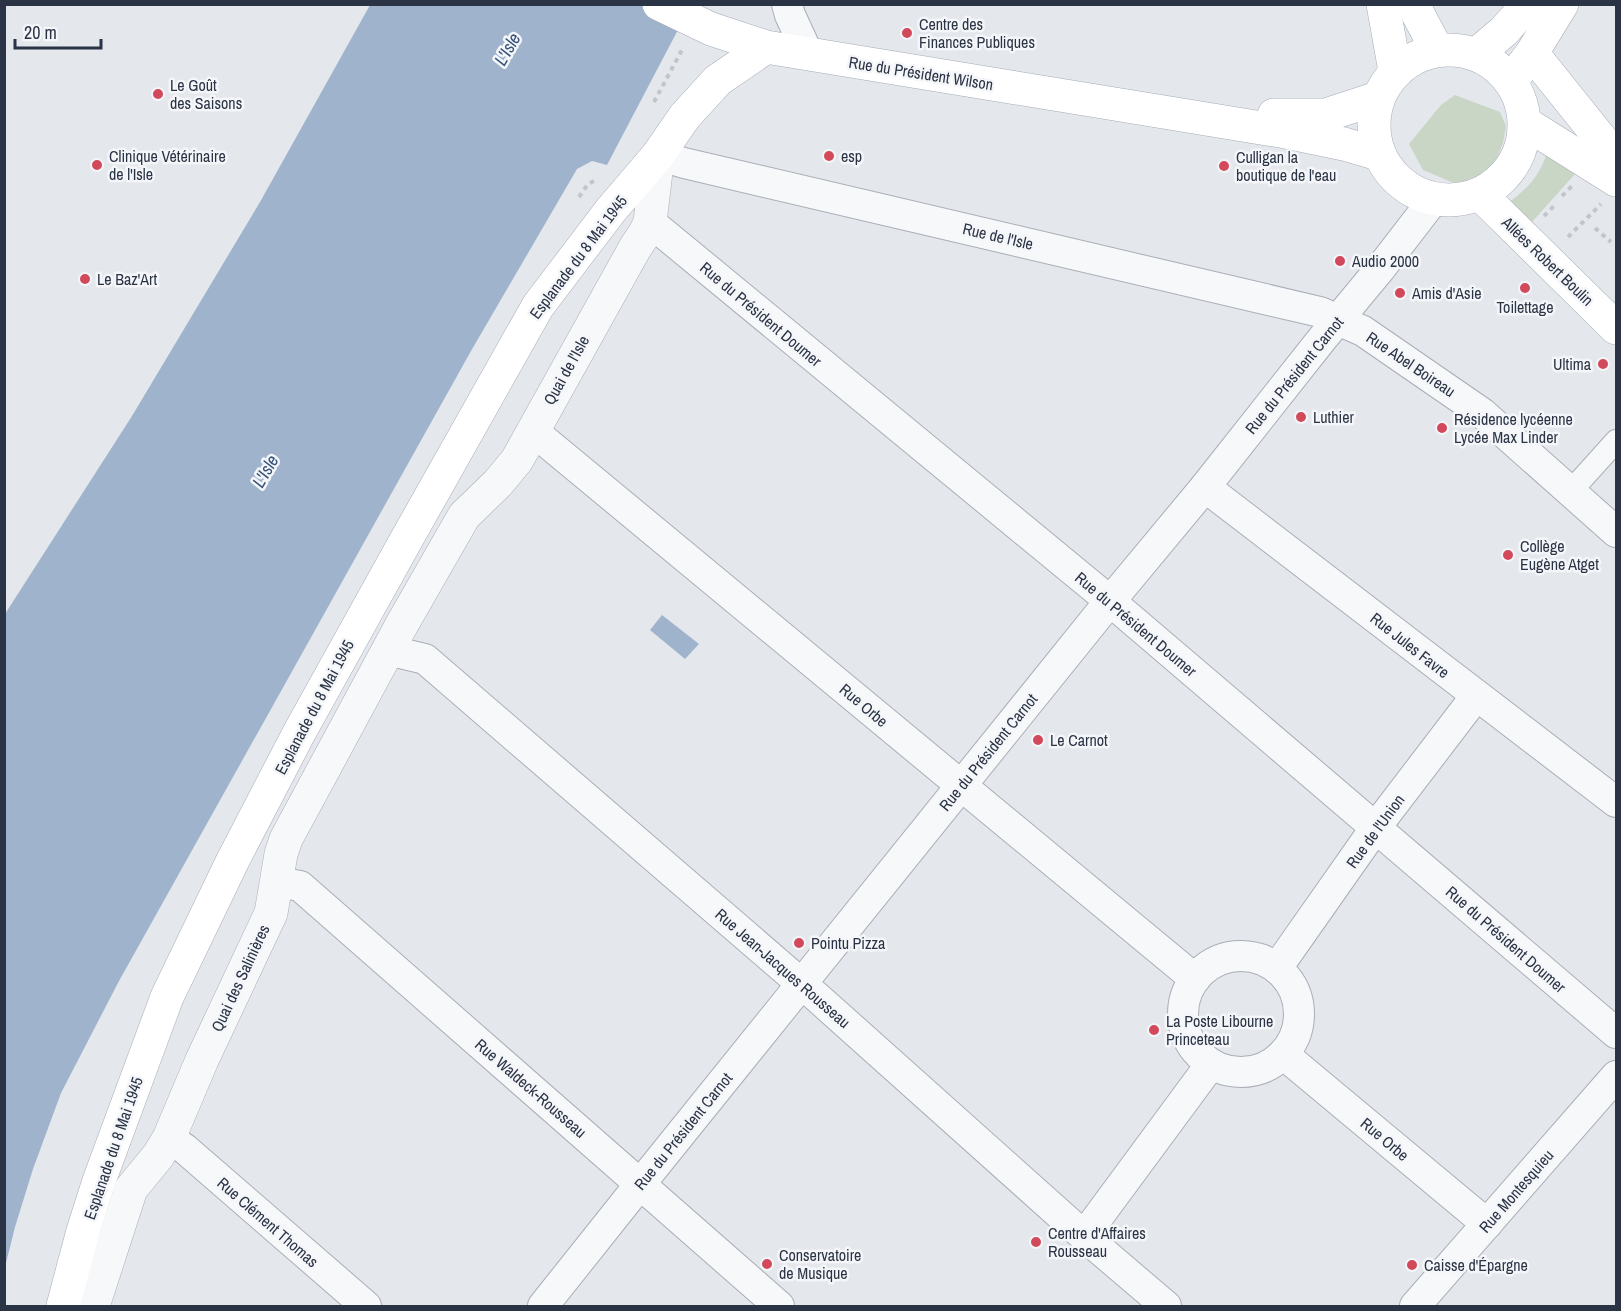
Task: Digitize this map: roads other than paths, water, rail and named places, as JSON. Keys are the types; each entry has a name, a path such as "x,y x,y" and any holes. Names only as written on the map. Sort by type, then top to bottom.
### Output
{"main road":[{"name":"Rue du Président Wilson","path":"658,4 705,27 766,47 1286,132 1344,144 1378,154"},
{"path":"1383,4 1395,71"},
{"path":"1414,4 1437,50"},
{"path":"1477,54 1504,31 1528,4"},
{"path":"1511,81 1532,53 1562,4"},
{"path":"705,27 718,80"},
{"name":"Quai de l'Isle","path":"658,155 685,116 718,80 766,47"},
{"path":"1437,50 1457,50 1477,54 1496,65 1511,81 1523,108 1525,123 1522,145 1513,165 1499,182 1480,194 1458,200 1434,199 1404,185 1392,174 1378,154 1374,135 1373,117 1385,84 1395,71 1408,61 1421,54 1437,50"},
{"path":"1532,53 1617,158"},
{"name":"Rue du Président Wilson","path":"1146,110 1326,115 1378,98"},
{"path":"1525,123 1610,191"},
{"name":"Esplanade du 8 Mai 1945","path":"63,1306 99,1181 167,997 233,860 299,733 538,306 611,210 658,155"},
{"name":"Allées Robert Boulin","path":"1480,194 1617,328"}],"street":[{"path":"787,4 808,54"},
{"name":"Quai de l'Isle","path":"387,650 464,516 517,460 650,222 658,155"},
{"name":"Rue de l'Isle","path":"658,155 1320,312 1338,320"},
{"name":"Rue du Président Carnot","path":"543,1306 1110,601 1205,488 1434,199"},
{"name":"Rue du Président Doumer","path":"650,222 1110,601 1617,1033"},
{"name":"Rue Abel Boireau","path":"1338,320 1363,331 1482,413 1617,532"},
{"name":"Rue Orbe","path":"533,431 1195,979"},
{"path":"1570,491 1617,441"},
{"name":"Rue Jules Favre","path":"1205,488 1617,802"},
{"name":"Quai des Salinières","path":"93,1306 131,1189 158,1156 169,1138 202,1060 271,913 281,854 286,839 387,650"},
{"name":"Rue Jean-Jacques Rousseau","path":"387,650 425,659 802,984 1084,1236 1166,1306"},
{"name":"Rue de l'Union","path":"1277,968 1376,827 1476,696"},
{"name":"Rue Waldeck-Rousseau","path":"277,882 300,886 779,1306"},
{"path":"1243,956 1261,959 1277,968 1290,982 1298,1000 1299,1019 1294,1038 1283,1054 1268,1065 1249,1072 1229,1071 1211,1064 1196,1052 1186,1034 1182,1016 1185,996 1195,979 1208,966 1224,958 1243,956"},
{"name":"Rue Orbe","path":"1283,1054 1487,1224"},
{"path":"1084,1236 1211,1064"},
{"name":"Rue Montesquieu","path":"1415,1306 1617,1076"},
{"name":"Rue Clément Thomas","path":"169,1138 185,1149 366,1306"}],"water":[{"name":"L'Isle","path":"370,5 691,5 607,165 592,161 577,169 471,351 119,981 61,1093 33,1169 5,1267 5,614 132,416 260,202"},
{"path":"662,615 699,644 685,659 650,630"}],"place":[{"name":"Centre des Finances Publiques","path":"907,33"},
{"name":"Le Goût des Saisons","path":"158,94"},
{"name":"esp","path":"829,156"},
{"name":"Clinique Vétérinaire de l'Isle","path":"97,165"},
{"name":"Culligan la boutique de l'eau","path":"1224,166"},
{"name":"Audio 2000","path":"1340,261"},
{"name":"Le Baz'Art","path":"85,279"},
{"name":"Toilettage","path":"1525,288"},
{"name":"Amis d'Asie","path":"1400,293"},
{"name":"Ultima","path":"1603,364"},
{"name":"Luthier","path":"1301,417"},
{"name":"Résidence lycéenne Lycée Max Linder","path":"1442,428"},
{"name":"Collège Eugène Atget","path":"1508,555"},
{"name":"Le Carnot","path":"1038,740"},
{"name":"Pointu Pizza","path":"799,943"},
{"name":"La Poste Libourne Princeteau","path":"1154,1030"},
{"name":"Centre d'Affaires Rousseau","path":"1036,1242"},
{"name":"Conservatoire de Musique","path":"767,1264"},
{"name":"Caisse d'Épargne","path":"1412,1265"}]}
